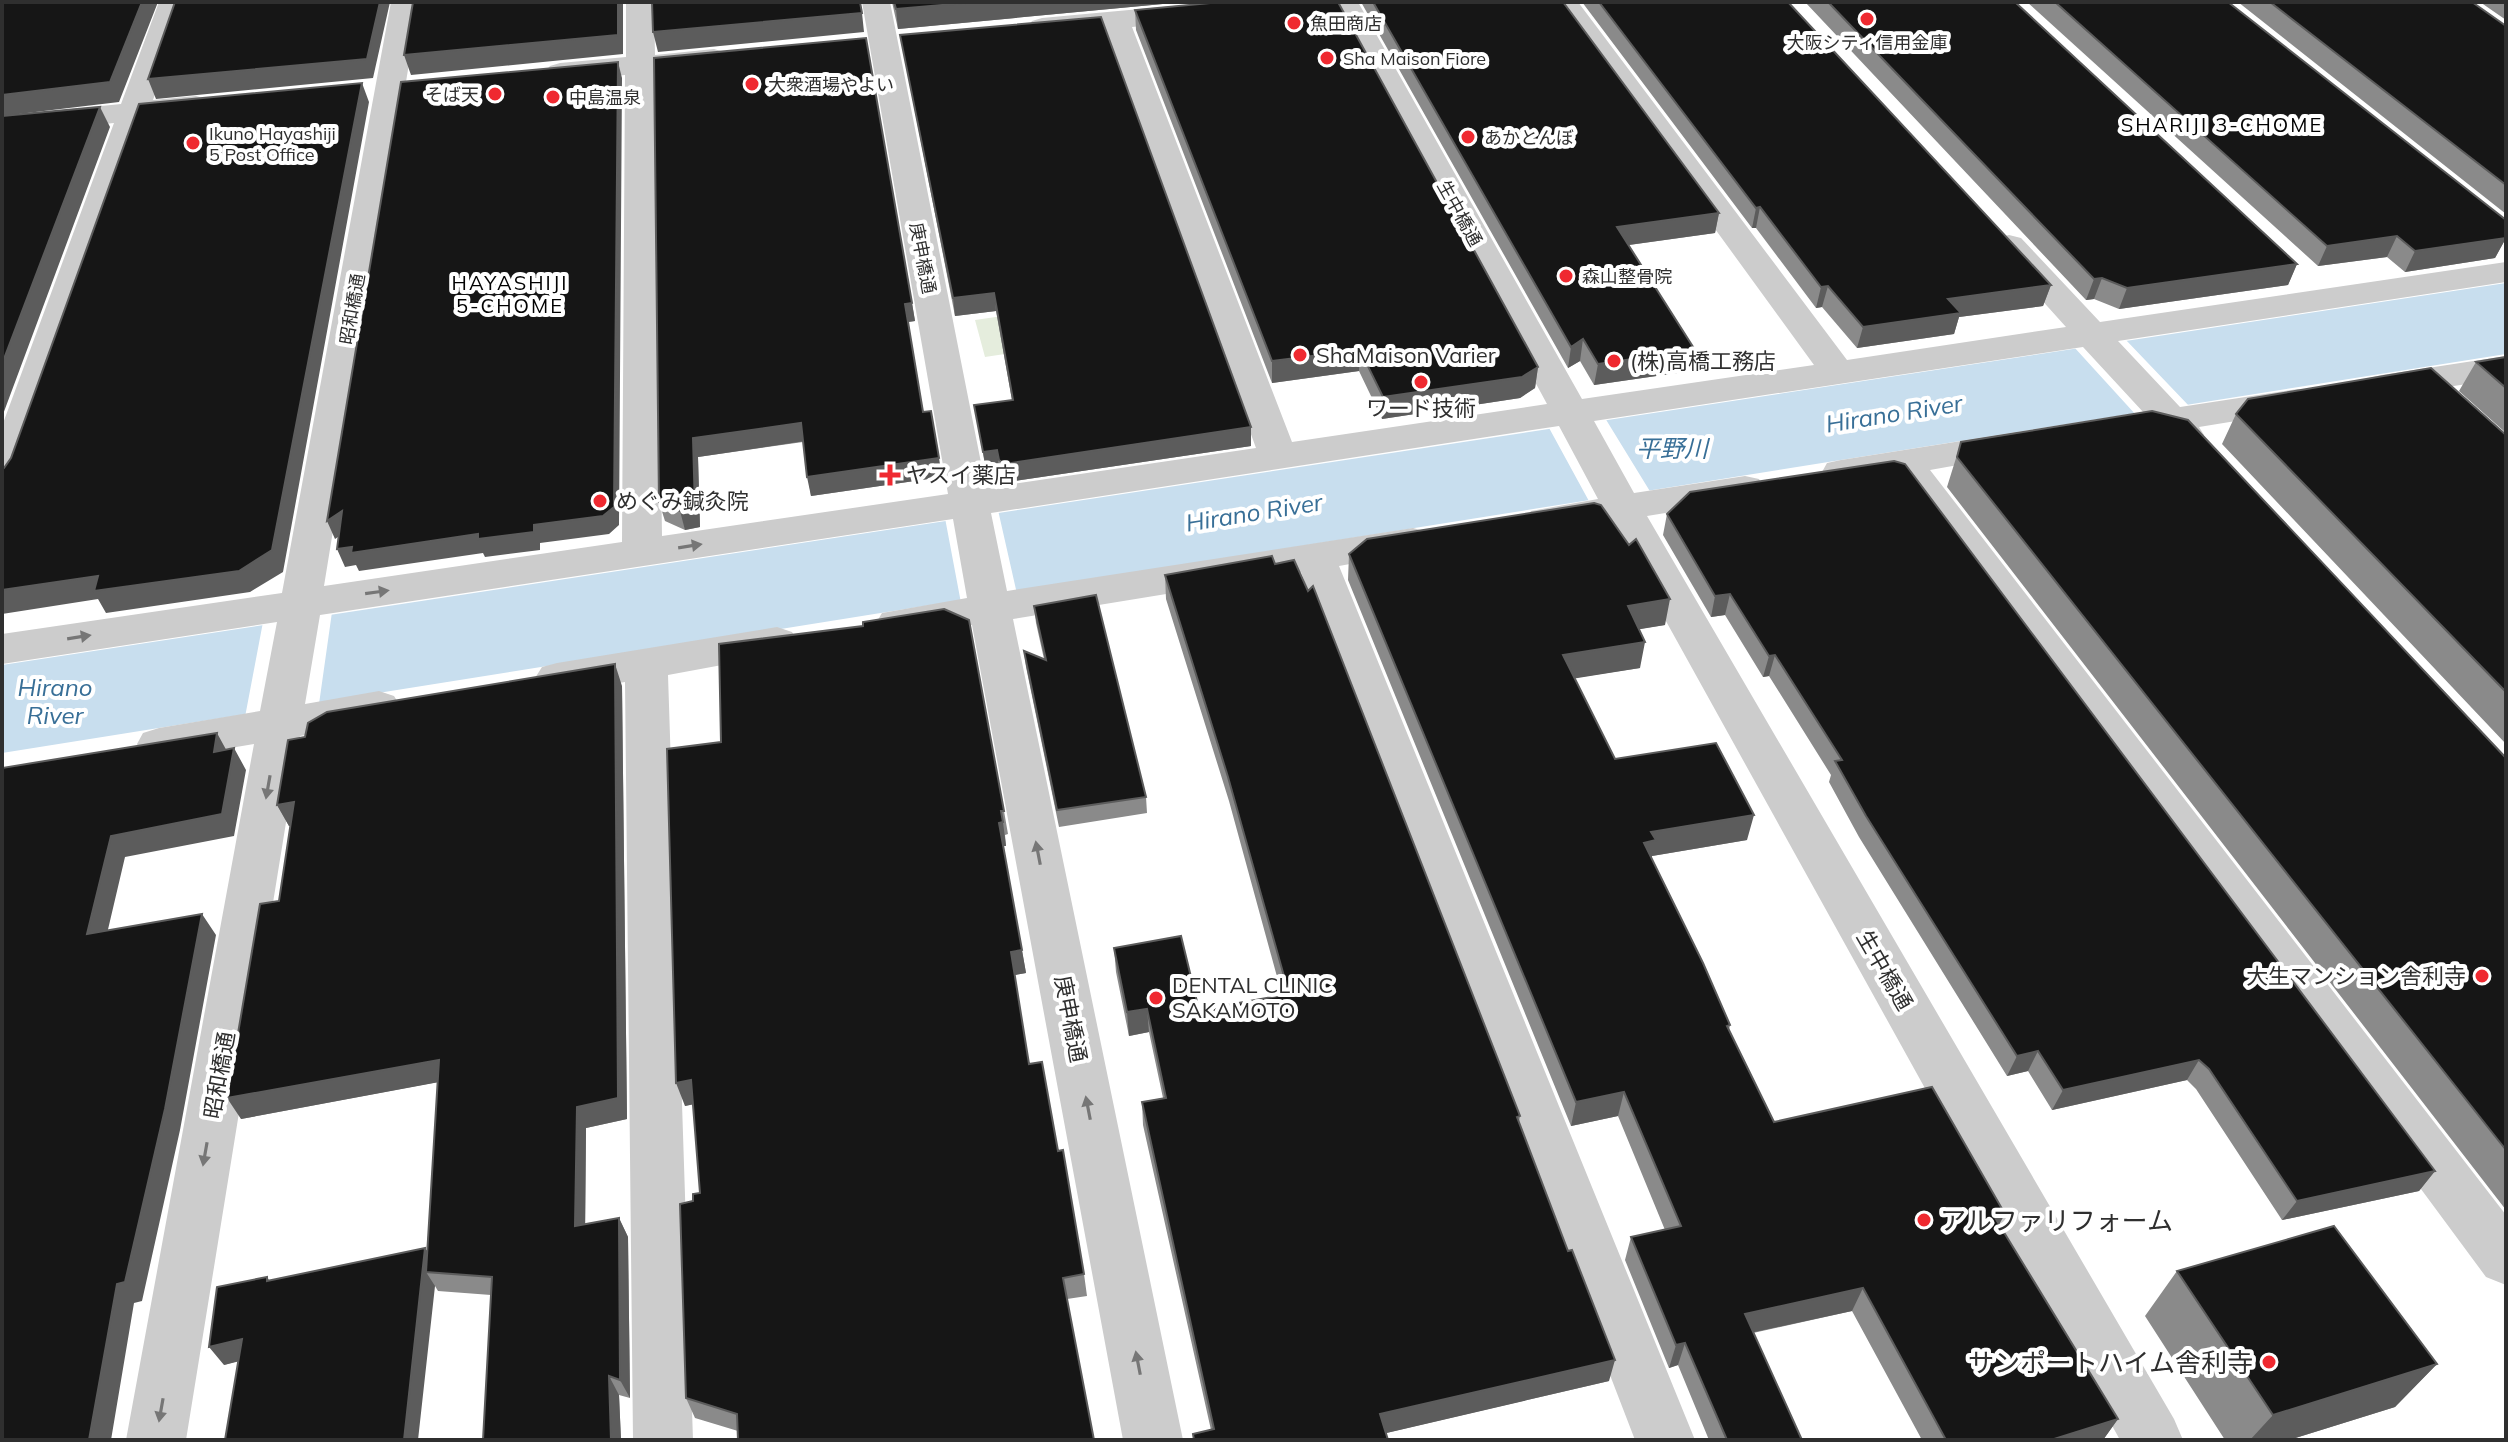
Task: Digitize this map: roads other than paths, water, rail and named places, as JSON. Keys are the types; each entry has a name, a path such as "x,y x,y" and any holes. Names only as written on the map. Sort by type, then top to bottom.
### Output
{"street":[{"path":"2,478 173,2"},
{"name":"昭和橋通","path":"156,1440 405,2"},
{"path":"640,2 642,553"},
{"name":"庚申橋通","path":"876,2 970,508 1153,1440"},
{"path":"1008,31 1103,15 1306,2"},
{"name":"生中橋通","path":"1344,2 1622,503 2153,1440"},
{"path":"1564,2 1838,372"},
{"path":"1103,15 1278,455"},
{"path":"531,74 746,56"},
{"path":"2,125 226,103"},
{"path":"1985,219 2214,466"},
{"path":"2,649 299,610 642,553 970,508 1278,455 1574,417 1838,372 2095,338 2317,287 2506,272"},
{"path":"2093,432 2166,416 2506,367"},
{"path":"2421,380 2453,409"},
{"path":"1515,525 1622,503 2046,440"},
{"path":"1904,462 2506,1259"},
{"path":"865,629 989,604 1454,534"},
{"path":"1315,556 1665,1440"},
{"path":"524,683 818,636"},
{"path":"646,663 663,1440"},
{"path":"125,750 281,717 417,701"}],"water":[{"name":"Hirano River","path":"2506,283 2506,354 2,753 2,665"}],"place":[{"name":"大阪シティ信用金庫","path":"1867,19"},
{"name":"魚田商店","path":"1294,23"},
{"name":"Sha Maison Fiore","path":"1327,58"},
{"name":"大衆酒場やよい","path":"752,84"},
{"name":"そば天","path":"495,94"},
{"name":"中島温泉","path":"553,97"},
{"name":"あかとんぼ","path":"1468,137"},
{"name":"Ikuno Hayashiji 5 Post Office","path":"193,143"},
{"name":"森山整骨院","path":"1566,276"},
{"name":"ShaMaison Varier","path":"1300,355"},
{"name":"(株)高橋工務店","path":"1614,361"},
{"name":"ワード技術","path":"1421,382"},
{"name":"ヤスイ薬店","path":"890,475"},
{"name":"めぐみ鍼灸院","path":"600,501"},
{"name":"大生マンション舎利寺","path":"2482,976"},
{"name":"DENTAL CLINIC SAKAMOTO","path":"1156,998"},
{"name":"アルファリフォーム","path":"1924,1220"},
{"name":"サンポートハイム舎利寺","path":"2269,1362"}],"district":[{"name":"SHARIJI 3-CHOME","path":"2222,124"},
{"name":"HAYASHIJI 5-CHOME","path":"510,294"}],"water label":[{"name":"平野川","path":"1672,448"}]}
